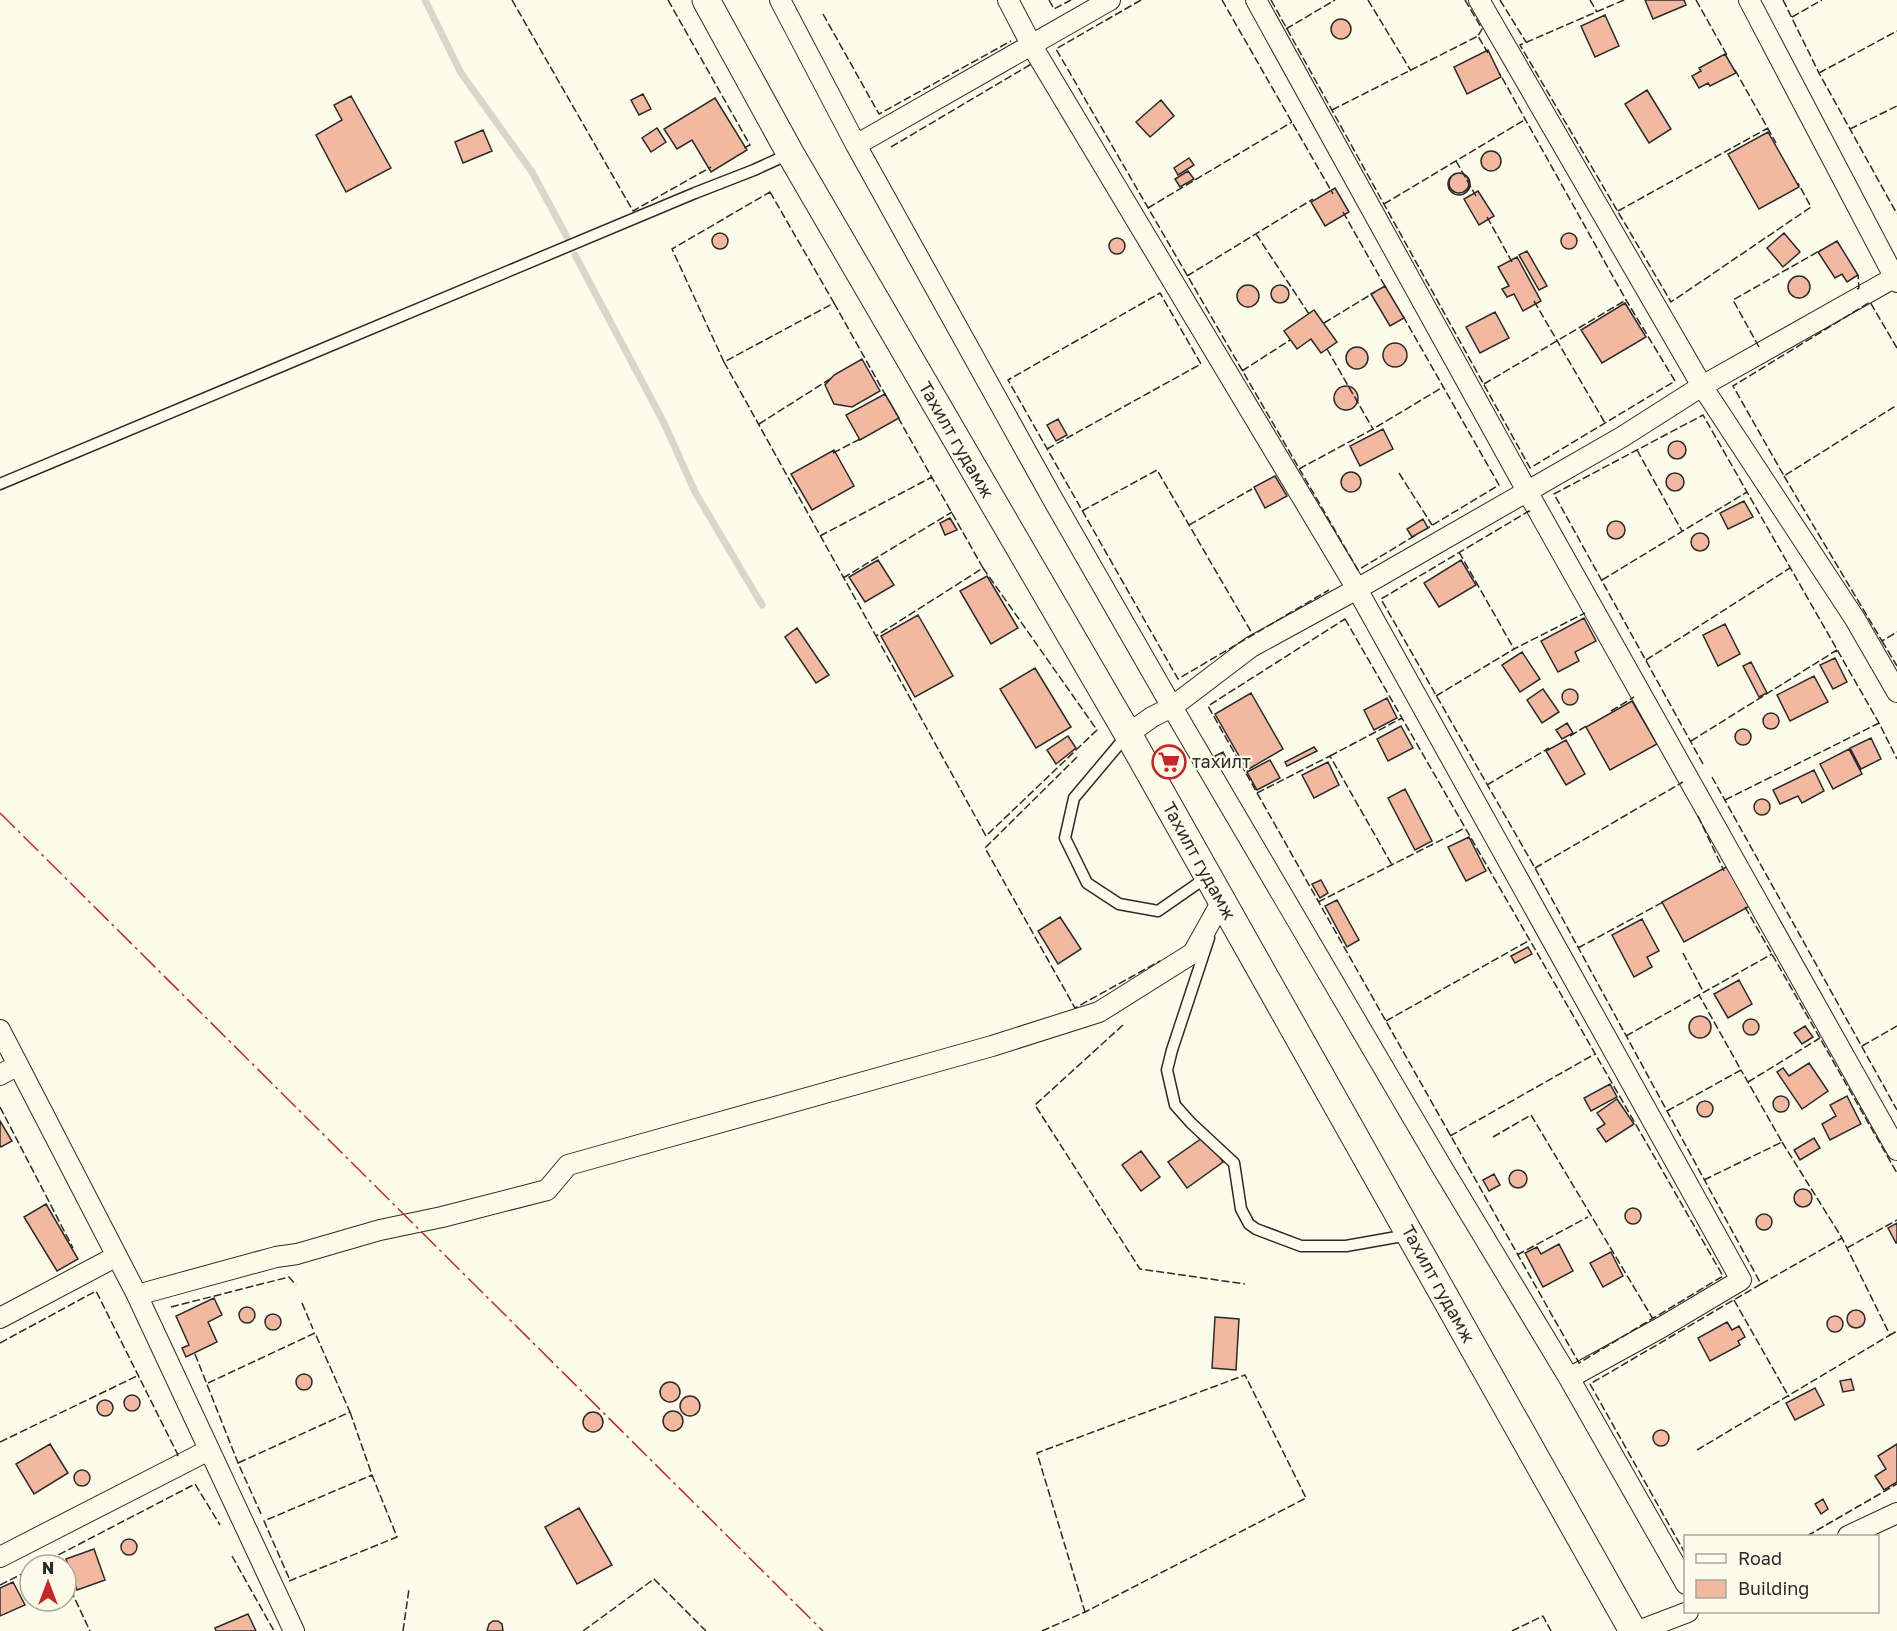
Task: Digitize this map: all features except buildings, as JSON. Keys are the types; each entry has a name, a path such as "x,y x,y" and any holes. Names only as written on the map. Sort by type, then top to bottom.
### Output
{"main road":[{"name":"Тахилт гудамж","path":"706,0 790,153 1128,734 1635,1631"}],"street":[{"path":"780,0 856,145 1050,496 1440,1164 1569,1378 1684,1580"},
{"path":"1008,0 1032,46 1357,589 1741,1280 1569,1378"},
{"path":"856,145 1110,0"},
{"path":"1256,0 1527,491 1897,1150"},
{"path":"1479,0 1702,386 1856,619 1897,692"},
{"path":"1128,734 1152,717 1172,707 1251,647 1622,437 1702,386 1896,278 1749,0"},
{"path":"137,1295 380,1230 547,1190 568,1165 980,1050 1099,1012 1193,953 1222,901"},
{"path":"0,1030 137,1295 294,1631"},
{"path":"0,1075 18,1065"},
{"path":"0,1318 117,1256"},
{"path":"0,1557 209,1450"},
{"path":"1850,1535 1897,1513"},
{"path":"1635,1631 1684,1613"}],"lane":[{"path":"0,484 790,153"},
{"path":"1128,734 1074,798 1065,838 1088,883 1119,903 1158,911 1208,877"},
{"path":"1222,901 1167,1070 1175,1105 1234,1163 1241,1209 1249,1224 1256,1229 1301,1246 1346,1246 1410,1235"}],"waterway":[{"path":"425,0 461,73 532,172 567,237"},
{"path":"575,255 664,423 695,492 762,605"}],"fence":[{"path":"512,0 633,211 711,167"},
{"path":"668,0 750,145 742,149"},
{"path":"1049,0 1054,9 1071,0"},
{"path":"1141,0 1056,49 1358,570 1416,535"},
{"path":"1222,0 1333,194"},
{"path":"1271,0 1530,468 1675,381 1626,300 1500,74"},
{"path":"1286,29 1335,0"},
{"path":"1368,0 1411,71"},
{"path":"1465,0 1482,29 1478,36"},
{"path":"1500,0 1526,42"},
{"path":"1590,0 1597,12"},
{"path":"1624,0 1520,45 1671,302 1811,207 1798,183"},
{"path":"1696,0 1728,57"},
{"path":"1783,0 1819,73 1897,214"},
{"path":"1792,17 1822,0"},
{"path":"823,14 879,114 1011,41"},
{"path":"1819,73 1897,31"},
{"path":"1332,110 1478,36 1488,53"},
{"path":"891,147 1033,63"},
{"path":"1735,70 1776,143"},
{"path":"1850,129 1897,106"},
{"path":"1384,204 1526,119"},
{"path":"1148,208 1292,122"},
{"path":"1618,211 1768,128"},
{"path":"1456,161 1476,196"},
{"path":"770,192 834,303 724,362 672,249 770,192"},
{"path":"1187,276 1313,199"},
{"path":"1343,212 1386,288"},
{"path":"1487,217 1512,262"},
{"path":"1256,234 1309,314"},
{"path":"1759,347 1733,300 1821,250"},
{"path":"1857,289 1859,288 1858,275"},
{"path":"1324,323 1375,292"},
{"path":"1047,449 1201,364 1160,293 1008,380 1178,679 1329,590"},
{"path":"1484,384 1626,300"},
{"path":"1534,301 1605,423"},
{"path":"1897,348 1870,302 1733,386 1784,476 1897,405"},
{"path":"834,303 886,396"},
{"path":"1403,316 1499,485 1426,529"},
{"path":"1242,371 1290,340"},
{"path":"1327,349 1373,429"},
{"path":"724,362 876,636 983,568 896,414"},
{"path":"759,424 830,379"},
{"path":"1299,469 1373,429 1443,387"},
{"path":"1703,764 1554,494 1703,415 1879,723 1897,759"},
{"path":"833,453 862,438"},
{"path":"1637,450 1682,531"},
{"path":"1082,511 1157,470 1253,635"},
{"path":"1399,473 1432,525"},
{"path":"1784,476 1882,641 1897,632"},
{"path":"820,536 932,477"},
{"path":"1189,525 1252,489"},
{"path":"1602,580 1747,492"},
{"path":"843,578 952,512"},
{"path":"1530,512 1381,599 1535,868 1761,1284 1590,1384 1684,1551"},
{"path":"1459,552 1514,649"},
{"path":"876,636 986,836 1097,730 983,568"},
{"path":"1646,660 1790,568"},
{"path":"1436,696 1514,649 1585,613"},
{"path":"1345,619 1723,1276 1579,1363 1208,706 1345,619"},
{"path":"1882,641 1897,666"},
{"path":"1691,741 1837,650"},
{"path":"1611,711 1634,697"},
{"path":"1330,756 1402,718"},
{"path":"1725,800 1879,723"},
{"path":"1570,736 1588,725"},
{"path":"1487,785 1549,748"},
{"path":"1257,793 1330,756 1392,865"},
{"path":"1077,757 985,848 1075,1008 1160,961"},
{"path":"1712,777 1897,1110"},
{"path":"1535,868 1683,782"},
{"path":"1698,816 1724,871"},
{"path":"1318,902 1465,828"},
{"path":"1578,948 1665,901"},
{"path":"1745,907 1897,1173"},
{"path":"1386,1021 1530,940"},
{"path":"1683,953 1704,993"},
{"path":"1626,1036 1772,954"},
{"path":"1667,1111 1741,1070 1699,995"},
{"path":"1123,1025 1035,1105 1140,1269 1245,1284"},
{"path":"1862,1046 1897,1026"},
{"path":"1748,1082 1820,1038"},
{"path":"1450,1136 1595,1054"},
{"path":"1704,1180 1782,1142 1741,1070"},
{"path":"0,1107 73,1248"},
{"path":"1493,1137 1531,1115 1653,1319"},
{"path":"1782,1142 1842,1238 1890,1335 1897,1331"},
{"path":"1517,1255 1588,1217"},
{"path":"1847,1248 1897,1220"},
{"path":"1761,1284 1842,1238"},
{"path":"171,1307 289,1277 296,1285"},
{"path":"0,1343 96,1291 178,1455 175,1457"},
{"path":"1734,1300 1789,1397"},
{"path":"302,1303 313,1329"},
{"path":"208,1383 315,1333 350,1412 238,1463"},
{"path":"1697,1450 1890,1335"},
{"path":"195,1354 238,1463 262,1516"},
{"path":"0,1442 139,1375"},
{"path":"1042,1631 1085,1612 1306,1498 1245,1375 1037,1453 1085,1612"},
{"path":"289,1581 397,1537 350,1412"},
{"path":"289,1578 264,1521 372,1475"},
{"path":"62,1553 195,1484 220,1525"},
{"path":"1809,1535 1897,1484"},
{"path":"232,1556 274,1631"},
{"path":"0,1585 18,1576"},
{"path":"583,1631 654,1579 706,1631"},
{"path":"403,1631 409,1589"},
{"path":"78,1606 90,1631"},
{"path":"1512,1631 1543,1616 1551,1631"}],"power":[{"path":"0,813 823,1631"}],"place":[{"name":"тахилт","path":"1169,762"}]}
